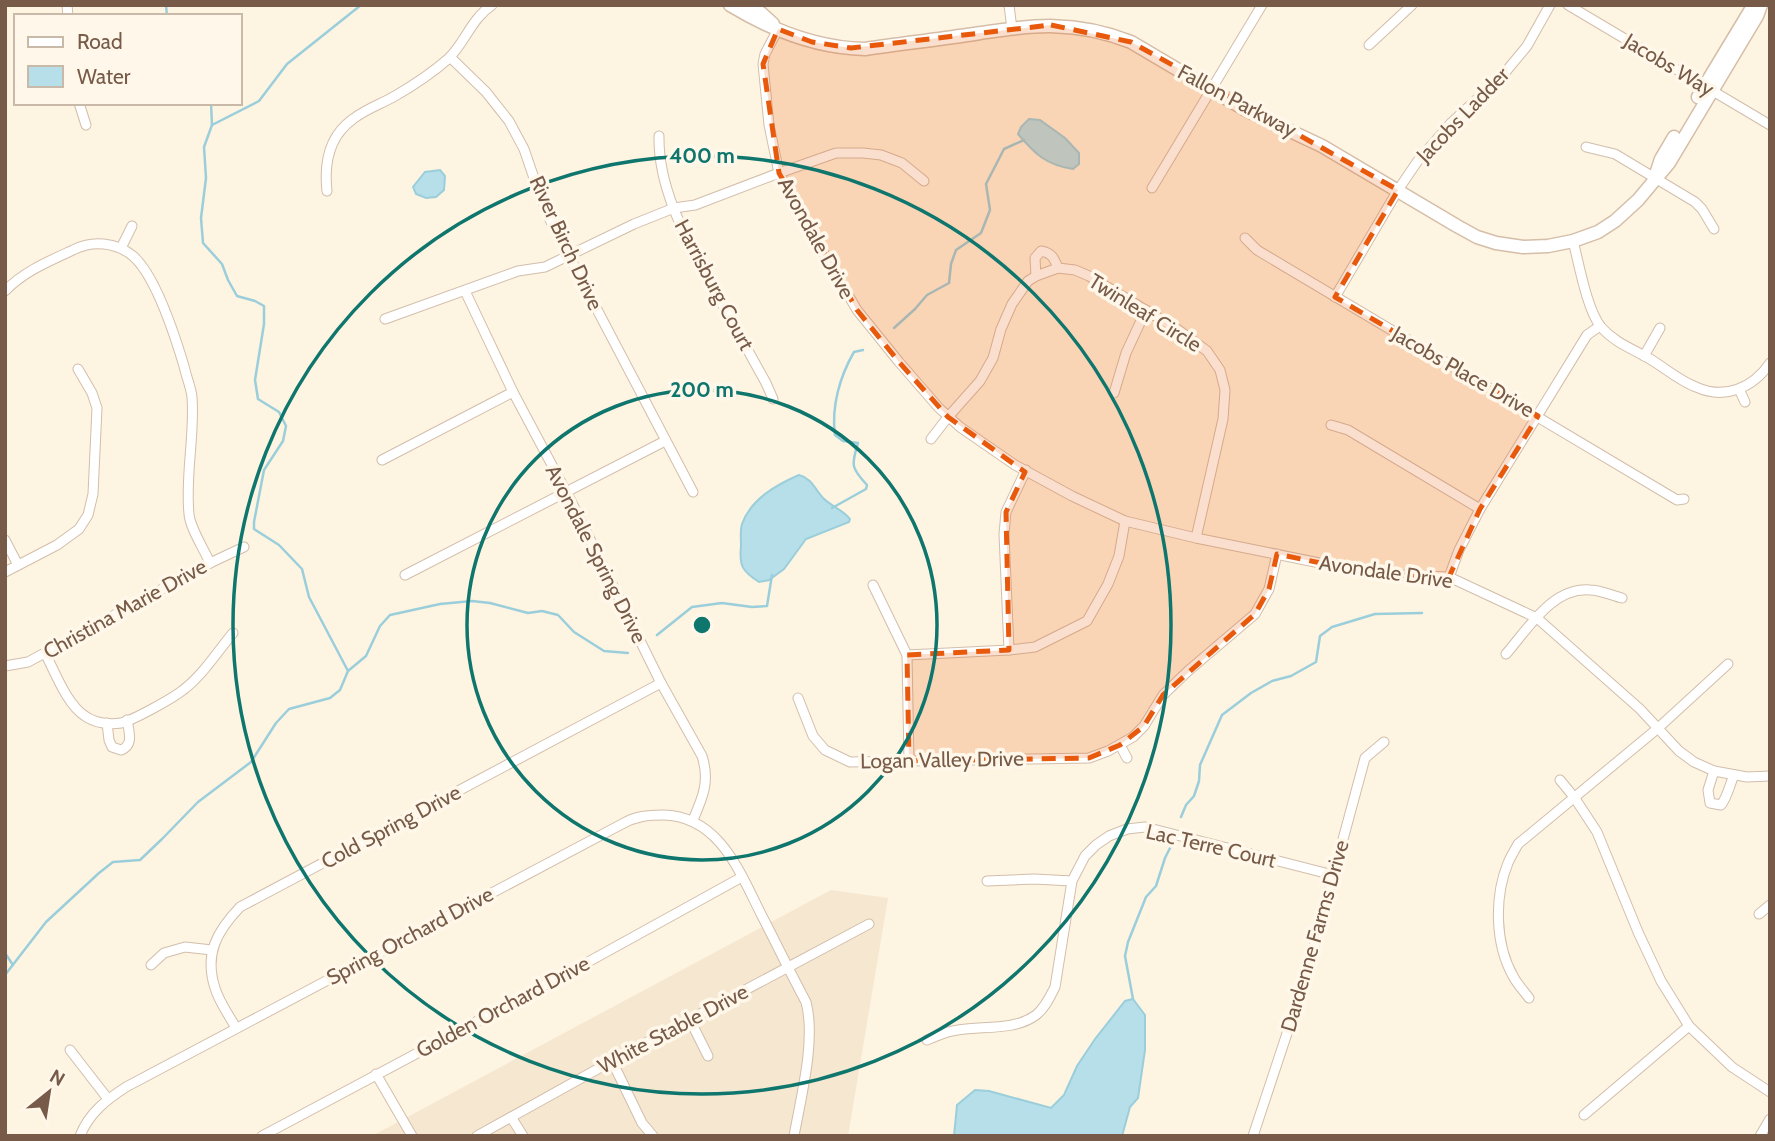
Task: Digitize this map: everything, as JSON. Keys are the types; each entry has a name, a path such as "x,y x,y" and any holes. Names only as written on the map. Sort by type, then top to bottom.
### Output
{"street":[{"path":"327,191 325,172 330,148 339,132 352,119 396,96 450,57 476,19 492,5"},
{"name":"Fallon Parkway","path":"730,5 756,21 812,42 865,49 1051,25 1096,30 1131,42 1256,115 1322,146 1477,237 1522,247 1548,246 1598,232 1638,200 1655,178 1661,159 1708,89 1750,11 1758,5"},
{"name":"Fallon Parkway","path":"748,5 778,29"},
{"path":"1009,5 1012,29"},
{"path":"1152,188 1262,5"},
{"path":"1369,45 1412,5"},
{"name":"Jacobs Ladder","path":"1335,297 1417,162 1451,123 1503,75 1527,46 1550,5"},
{"name":"Jacobs Way","path":"1568,5 1770,125"},
{"name":"Avondale Drive","path":"778,29 765,54 763,64 769,125 779,173 857,310 899,362 960,427 1015,465 1125,521 1374,574 1449,577 1537,618 1640,709 1679,751 1694,762 1714,771 1734,775 1770,776"},
{"name":"River Birch Drive","path":"450,57 486,92 509,121 524,149 551,222 692,492"},
{"path":"80,105 86,125"},
{"name":"Harrisburg Court","path":"659,136 663,179 687,239 773,399"},
{"path":"1586,147 1615,154 1695,202 1714,229"},
{"path":"385,319 518,271 545,267 674,208 695,205 836,153 881,155 902,163 923,181"},
{"path":"121,248 132,226"},
{"name":"Jacobs Place Drive","path":"1245,238 1257,250 1335,297 1677,500 1684,499"},
{"path":"1573,241 1590,305 1600,326 1617,342 1696,387 1716,392 1739,389 1751,383 1770,363"},
{"path":"5,291 28,273 80,246 110,244 121,248 144,268 169,319 192,395 189,518 210,563"},
{"name":"Twinleaf Circle","path":"1036,276 1035,258 1041,251 1053,256 1058,268"},
{"name":"Twinleaf Circle","path":"948,417 981,381 993,358 1012,303 1028,281 1058,268 1075,270 1089,276 1177,329 1207,351 1220,370 1225,390 1223,419 1196,538"},
{"name":"Avondale Spring Drive","path":"465,291 513,392 661,683 696,745 706,769 705,787 693,820"},
{"path":"1114,393 1126,353 1146,310"},
{"path":"1449,577 1459,550 1480,509 1587,335 1600,326"},
{"path":"1644,356 1660,328"},
{"path":"5,572 57,545 79,529 88,515 93,494 97,408 78,369"},
{"path":"1739,389 1745,402"},
{"path":"382,460 513,392"},
{"path":"931,439 948,417"},
{"path":"1331,425 1348,430 1480,509"},
{"path":"405,575 665,441"},
{"path":"1009,650 1004,534 1006,512 1026,470"},
{"path":"907,655 1035,647 1087,621 1108,584 1119,556 1125,521"},
{"path":"5,540 18,565"},
{"name":"Christina Marie Drive","path":"5,666 28,662 244,547"},
{"name":"Logan Valley Drive","path":"798,698 813,736 825,750 850,762 1089,758 1133,737 1144,726 1163,695 1255,614 1269,589 1277,554"},
{"path":"873,584 907,655 909,761"},
{"path":"1506,654 1547,605 1559,597 1572,592 1592,590 1622,598"},
{"path":"46,653 72,705 84,716 100,723 121,723 183,690 233,633"},
{"path":"1529,998 1513,977 1499,938 1498,910 1502,885 1507,864 1518,844 1657,729 1728,664"},
{"name":"Cold Spring Drive","path":"212,950 225,922 240,907 661,683"},
{"path":"107,723 112,747 121,750 130,743 127,720"},
{"name":"Dardenne Farms Drive","path":"1253,1136 1306,976 1365,758 1384,742"},
{"path":"1120,745 1126,758"},
{"path":"1714,771 1707,790 1710,803 1716,805 1724,802 1734,775"},
{"path":"1560,780 1597,832 1661,981 1689,1026 1731,1067 1770,1092"},
{"name":"Spring Orchard Drive","path":"80,1136 94,1112 108,1099 236,1028 635,817 673,815 693,820"},
{"path":"693,820 717,838 742,877 806,1002 810,1023 807,1060 794,1136"},
{"name":"Lac Terre Court","path":"927,1040 947,1032 1018,1023 1035,1016 1042,1009 1055,987 1072,881 1085,856 1109,836 1144,827 1333,876"},
{"name":"Golden Orchard Drive","path":"262,1136 742,877"},
{"path":"987,881 1072,881"},
{"path":"1759,914 1770,905"},
{"name":"White Stable Drive","path":"477,1136 869,925"},
{"path":"151,965 164,953 185,947 212,950 215,990 236,1028"},
{"path":"690,1020 708,1056"},
{"path":"1584,1115 1689,1026"},
{"path":"69,1050 108,1099"},
{"path":"612,1061 642,1123 653,1136"},
{"path":"376,1074 412,1136"},
{"path":"511,1117 523,1136"},
{"path":"1760,1136 1770,1119"}],"highlighted area":[{"path":"1051,25 1131,42 1398,190 1335,297 1538,416 1480,509 1449,577 1374,574 1277,554 1269,589 1255,614 1163,695 1144,726 1120,745 1089,758 909,761 907,655 1009,650 1006,512 1025,472 948,417 899,362 857,310 779,173 763,64 778,29 812,42 851,48"}],"shaded area":[{"path":"831,890 888,898 848,1136 372,1136"}],"water":[{"path":"1029,119 1040,120 1065,138 1079,153 1079,164 1073,169 1064,167 1036,153 1018,134"},
{"path":"440,170 445,176 444,190 436,197 426,198 416,194 413,187 425,172"},
{"path":"799,475 807,479 823,498 847,516 849,522 806,539 784,569 769,580 759,582 745,571 741,563 742,524 758,500 773,488"},
{"path":"1133,999 1145,1015 1145,1050 1138,1098 1130,1107 1122,1136 954,1136 957,1105 975,1090 989,1091 1051,1108 1064,1095 1077,1066 1095,1039 1125,1001"}],"waterway":[{"path":"166,5 167,14"},
{"path":"212,125 259,101 287,64 361,5"},
{"path":"211,105 212,125 204,147 206,178 201,218 203,243 222,264 237,296 264,306 264,324 255,380 258,399 279,412 286,426 283,441 264,470 254,529 279,545 302,569 309,597 348,671"},
{"path":"894,328 927,295 949,283 956,250 981,233 990,210 986,184 1004,149 1024,140"},
{"path":"832,508 866,489 867,485 854,466 858,443 843,441 835,435 834,424 838,392 845,371 854,352 863,350"},
{"path":"657,635 692,607 722,603 767,606 772,575"},
{"path":"5,975 46,922 99,873 113,862 140,860 198,802 251,762 276,723 289,709 330,698 340,690 348,671 366,656 380,626 390,615 440,604 472,601 528,613 542,611 558,615 574,632 604,651 628,653"},
{"path":"1181,817 1194,796 1200,765 1222,715 1272,681 1291,676 1316,662 1320,636 1332,627 1375,614 1422,613"},
{"path":"1133,999 1125,956 1128,942 1146,897 1156,886 1173,842"},
{"path":"5,953 13,965"}]}
